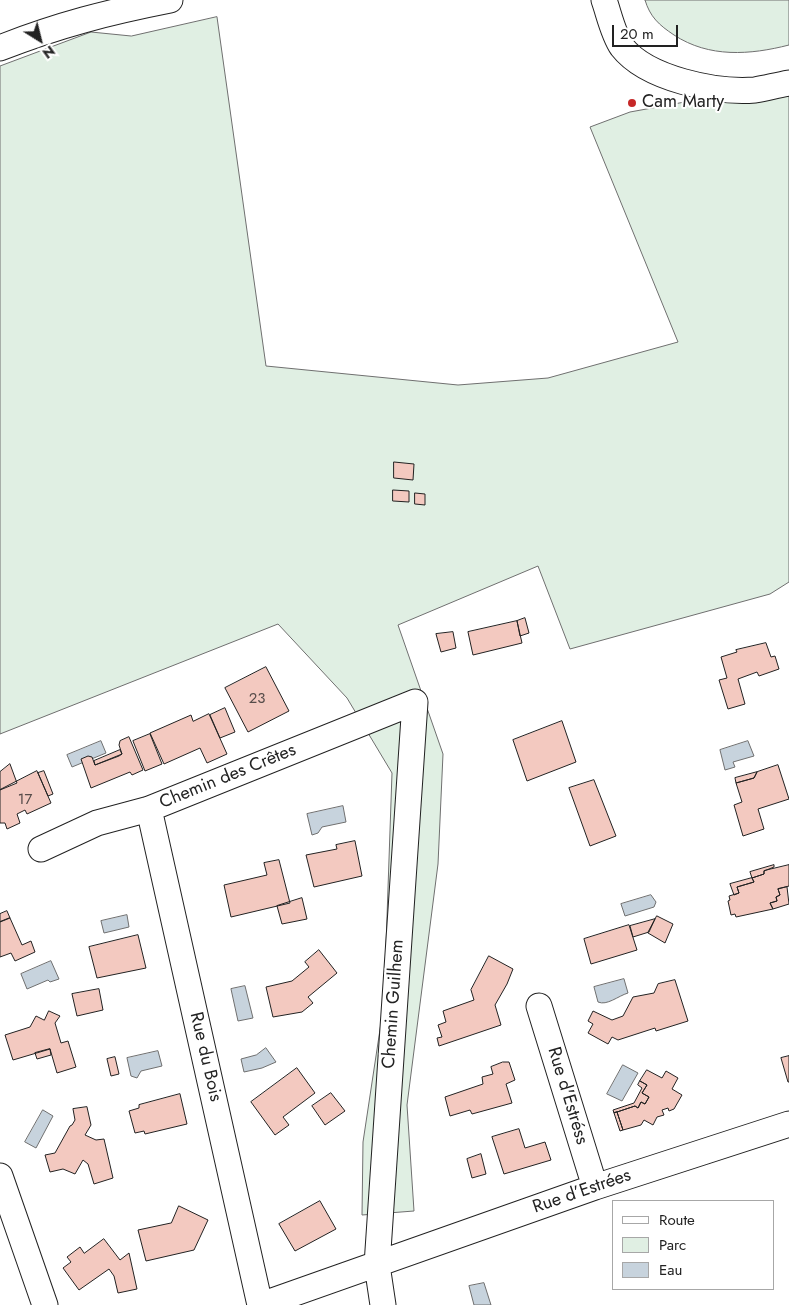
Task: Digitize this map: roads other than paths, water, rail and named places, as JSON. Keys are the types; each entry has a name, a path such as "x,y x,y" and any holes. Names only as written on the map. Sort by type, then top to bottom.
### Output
{"street":[{"path":"0,48 56,27 106,12 170,0"},
{"path":"604,0 624,48 647,67 661,74 712,87 754,90 789,83"},
{"name":"Chemin des Crêtes","path":"41,848 97,823 150,809 415,702"},
{"name":"Chemin Guilhem","path":"383,1305 377,1265 415,702"},
{"name":"Rue du Bois","path":"150,809 261,1305"},
{"name":"Rue d'Estréss","path":"539,1006 595,1187"},
{"name":"Rue d’Estrées","path":"261,1305 595,1187 789,1124"},
{"path":"0,1176 46,1305"}],"water":[{"path":"101,741 106,753 72,767 67,755"},
{"path":"748,741 754,756 733,762 735,767 725,770 720,750"},
{"path":"343,806 346,822 322,827 318,833 312,835 307,814"},
{"path":"651,895 656,902 654,907 625,916 621,904"},
{"path":"127,915 129,927 104,933 101,921"},
{"path":"51,961 59,979 50,982 48,980 27,989 21,974"},
{"path":"624,979 628,993 609,1002 598,1002 594,987"},
{"path":"245,986 253,1018 238,1021 231,989"},
{"path":"266,1048 276,1062 262,1068 244,1072 241,1059 256,1055"},
{"path":"158,1051 162,1066 141,1071 137,1078 131,1076 127,1058"},
{"path":"623,1065 638,1073 622,1101 607,1094"},
{"path":"43,1110 53,1116 36,1148 25,1142"},
{"path":"484,1283 491,1305 474,1305 469,1286"}],"place":[{"name":"Cam Marty","path":"632,103"}]}
